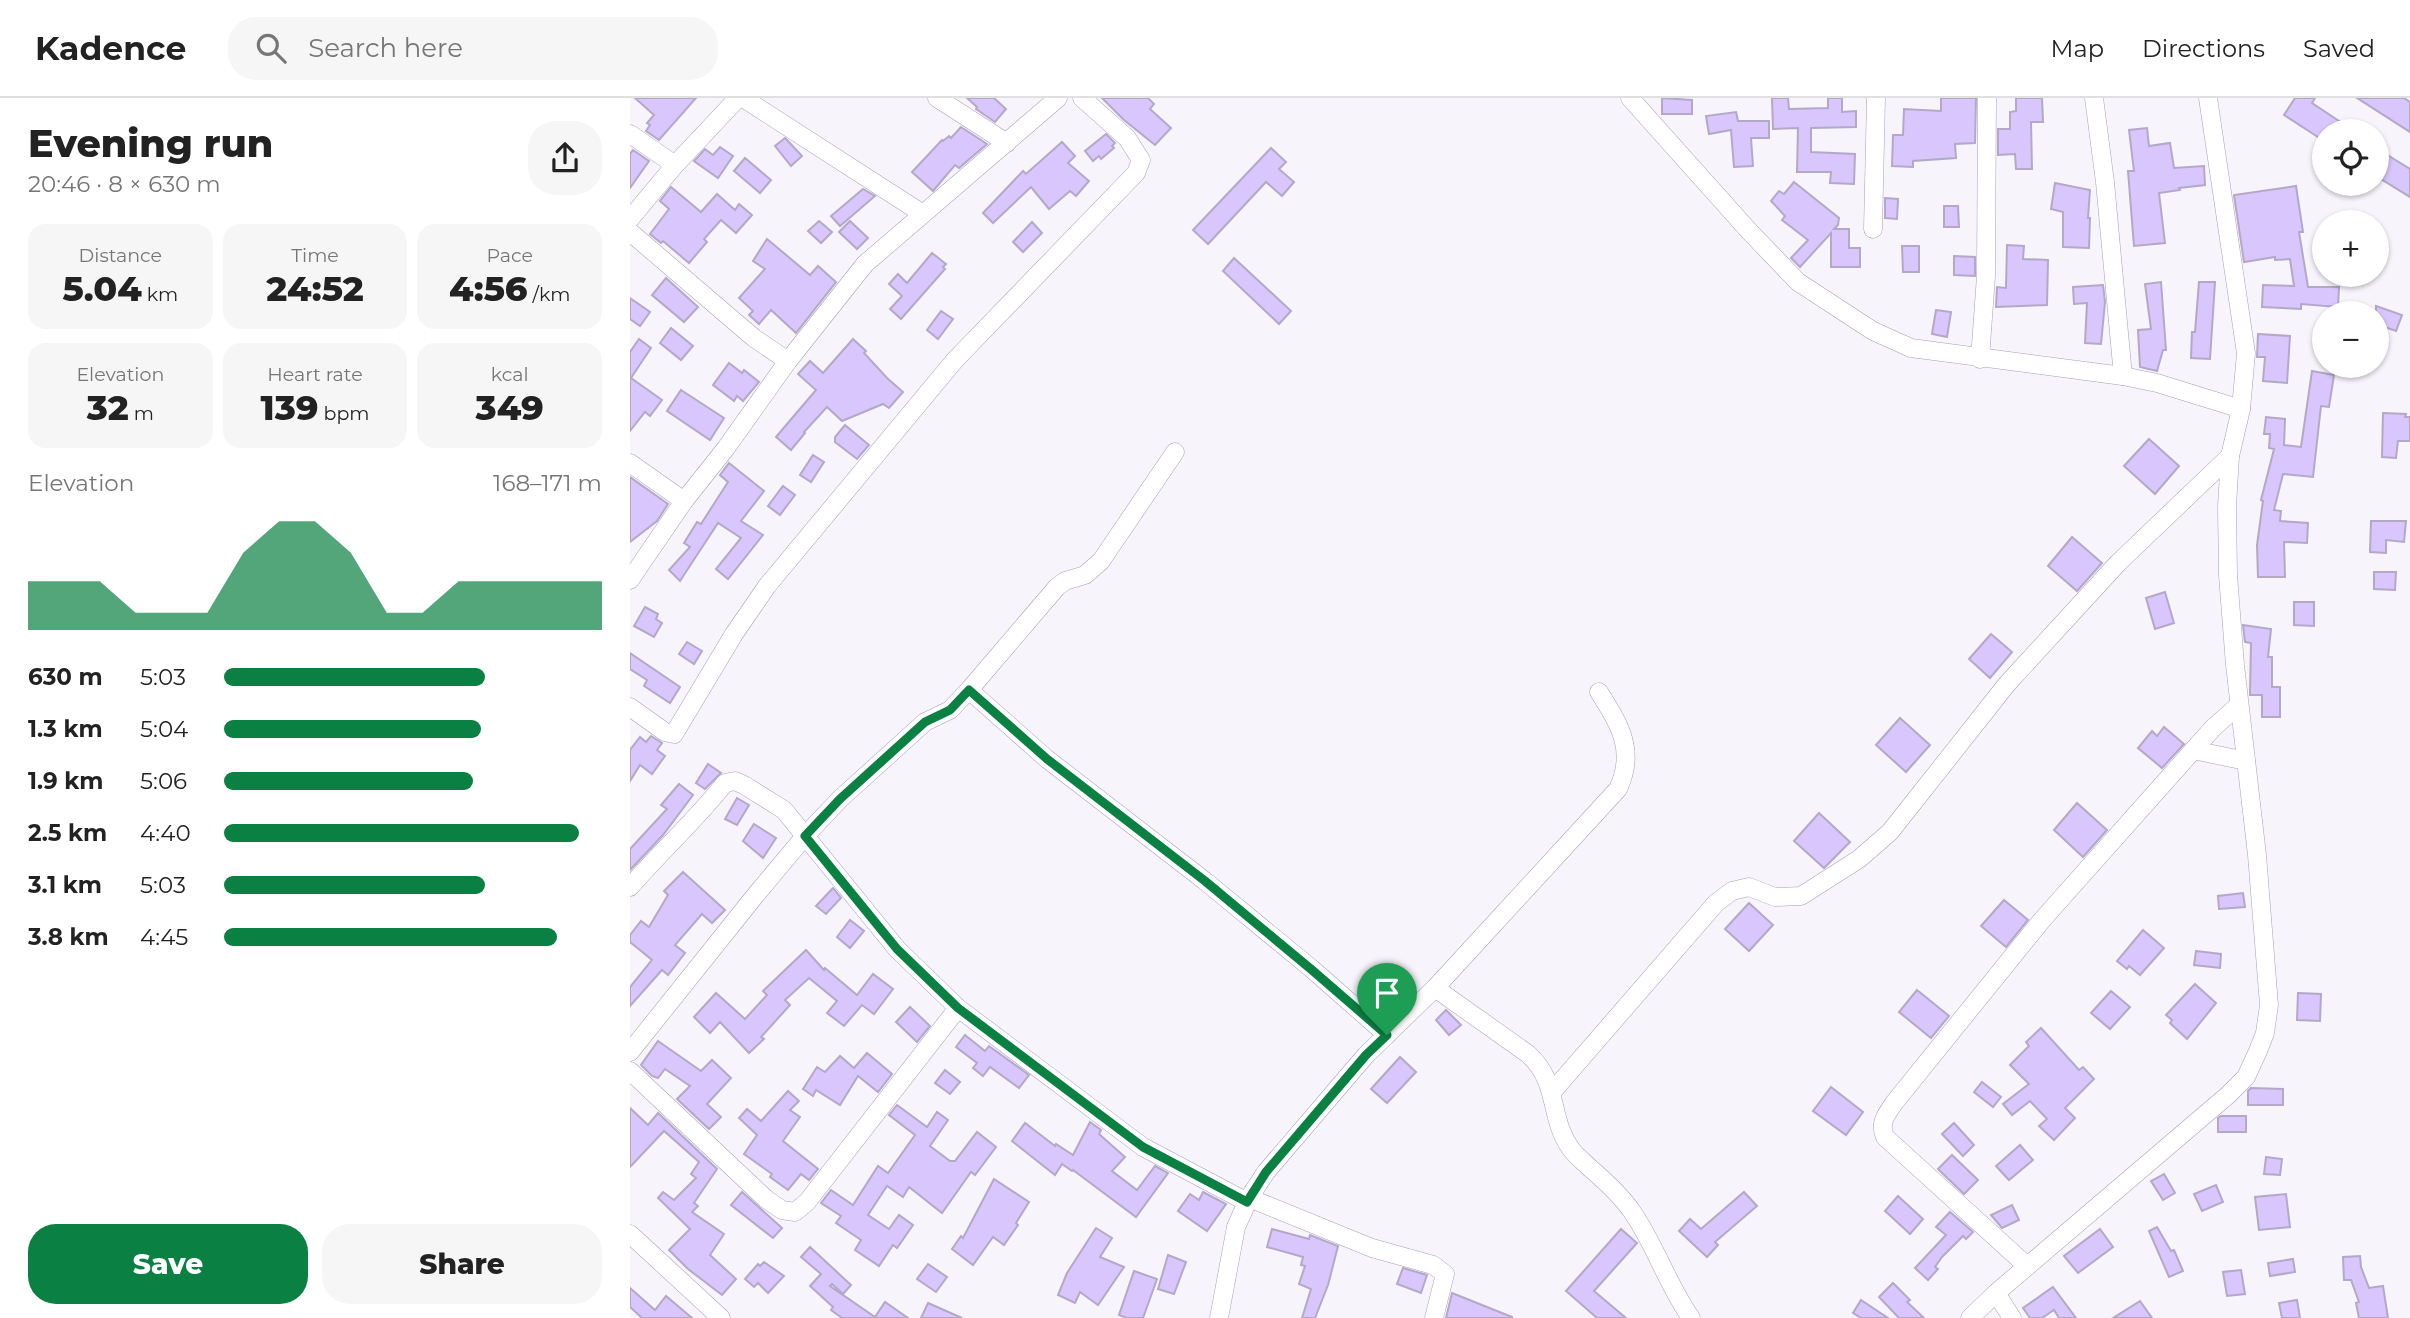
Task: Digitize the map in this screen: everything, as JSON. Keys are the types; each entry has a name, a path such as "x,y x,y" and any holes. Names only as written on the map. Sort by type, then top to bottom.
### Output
{"street":[{"path":"630,219 675,165 738,98"},
{"path":"743,98 923,214"},
{"path":"937,98 1007,143"},
{"path":"630,580 684,501 864,264 1058,98"},
{"path":"630,707 665,732 674,734 734,634 767,586 955,360 1136,173 1141,160 1127,138 1082,98"},
{"path":"1630,98 1638,110 1713,188 1749,232 1798,282 1872,331 1912,348 2123,376 2157,383 2241,409"},
{"path":"1873,229 1876,98"},
{"path":"1980,359 1986,276 1987,98"},
{"path":"2094,98 2105,182 2123,376"},
{"path":"1970,1318 2228,1095 2246,1077 2265,1033 2269,1005 2257,855 2239,705 2228,575 2227,506 2230,456 2241,409 2246,354 2208,98"},
{"path":"630,134 675,165"},
{"path":"630,232 754,338 788,361"},
{"path":"630,1052 754,897 840,799 925,722 950,710 1057,587 1065,581 1085,575 1101,561 1175,452"},
{"path":"1552,1092 1716,903 1732,891 1749,887 1775,897 1801,896 1859,859 1891,832 2007,684 2118,564 2230,456"},
{"path":"630,463 684,501"},
{"path":"969,690 1047,759 1205,881 1387,1035"},
{"path":"1219,1318 1236,1227 1248,1200 1266,1172 1366,1055 1435,988 1618,789 1627,771 1626,751 1616,718 1599,692"},
{"path":"2027,1266 1885,1137 1882,1122 1894,1103 2042,920 2213,728 2239,705"},
{"path":"2193,750 2246,761"},
{"path":"630,887 703,811 725,783 735,781 744,785 783,810 897,949 958,1008 1143,1147 1248,1200 1372,1248 1433,1265 1445,1275 1434,1318"},
{"path":"1435,988 1541,1066 1552,1092 1558,1126 1572,1150 1630,1208 1691,1318"},
{"path":"630,1071 766,1199 782,1210 795,1212 807,1202 958,1008"},
{"path":"633,1242 722,1318"},
{"path":"1996,1293 2012,1318"}],"building":[{"path":"635,98 696,98 659,140 646,131 650,125 647,123 654,115"},
{"path":"967,98 994,98 1006,109 995,122 976,109"},
{"path":"1102,98 1148,98 1154,104 1150,109 1171,128 1155,145"},
{"path":"1662,98 1692,100 1692,114 1662,114"},
{"path":"1772,98 1788,98 1789,109 1828,108 1828,98 1842,98 1842,112 1856,111 1856,127 1811,128 1811,152 1855,154 1854,184 1830,183 1831,172 1797,172 1798,128 1773,129"},
{"path":"1941,98 1976,98 1975,143 1955,144 1956,158 1913,161 1913,167 1892,166 1893,135 1903,135 1904,109 1941,111"},
{"path":"2016,98 2042,98 2043,122 2031,122 2032,169 2016,169 2015,154 1998,155 1998,129 2010,129 2010,112 2016,111"},
{"path":"2295,98 2315,98 2312,103 2336,119 2312,119 2312,133 2284,115"},
{"path":"2357,98 2404,98 2410,102 2410,132"},
{"path":"1736,112 1738,121 1769,121 1769,138 1751,138 1753,166 1734,167 1731,130 1709,134 1706,116"},
{"path":"961,127 987,144 959,168 955,165 933,191 912,172 942,140 949,136 951,138"},
{"path":"2147,128 2149,146 2170,143 2174,168 2204,166 2205,185 2159,193 2165,243 2134,246 2128,171 2134,171 2129,130"},
{"path":"1106,134 1115,143 1112,146 1114,148 1101,159 1099,156 1093,161 1085,151"},
{"path":"785,138 802,156 791,166 775,146"},
{"path":"1062,142 1075,156 1068,163 1089,181 1076,196 1070,191 1049,209 1031,187 993,223 983,213 1023,171 1026,174"},
{"path":"720,147 733,156 718,178 694,161 705,149 713,155"},
{"path":"1271,148 1286,162 1279,169 1294,182 1282,196 1266,182 1208,244 1193,230"},
{"path":"633,150 649,161 630,188 630,154"},
{"path":"2389,156 2410,169 2410,197 2389,184"},
{"path":"745,158 771,180 760,193 734,171"},
{"path":"1794,182 1839,218 1834,229 1849,229 1849,248 1860,248 1860,267 1831,267 1831,233 1800,267 1791,258 1808,240 1782,220 1785,216 1771,201 1779,191 1784,194"},
{"path":"2055,183 2090,190 2089,248 2063,247 2063,212 2051,209"},
{"path":"2296,186 2303,232 2299,232 2308,287 2339,287 2338,301 2312,301 2312,305 2301,304 2301,309 2262,307 2263,285 2294,286 2290,259 2275,260 2275,257 2244,262 2234,195"},
{"path":"671,187 701,212 717,194 735,210 739,204 752,215 736,233 721,220 704,239 707,242 689,263 663,241 661,243 650,234 669,209 660,201"},
{"path":"863,189 875,196 840,226 831,216"},
{"path":"1885,198 1898,199 1897,219 1885,218"},
{"path":"1944,206 1958,206 1959,227 1944,227"},
{"path":"819,221 832,232 821,243 808,231"},
{"path":"850,221 868,238 857,249 839,232"},
{"path":"1032,222 1042,233 1023,252 1013,242"},
{"path":"767,239 810,275 818,266 836,282 796,333 771,310 759,324 749,315 753,311 739,298 765,269 753,261"},
{"path":"2007,245 2024,246 2023,259 2048,260 2047,305 1996,307 1997,287 2006,288"},
{"path":"1902,246 1919,246 1919,272 1903,272"},
{"path":"932,253 946,264 943,267 945,269 901,319 890,309 902,296 889,284 898,274 907,283"},
{"path":"1954,256 1975,257 1975,276 1954,275"},
{"path":"1234,258 1291,311 1279,324 1223,271"},
{"path":"666,278 698,307 684,322 652,295"},
{"path":"2161,282 2166,350 2163,350 2157,371 2140,367 2138,330 2151,329 2145,284"},
{"path":"2199,282 2215,282 2210,359 2191,358"},
{"path":"2103,285 2105,302 2101,344 2085,343 2087,303 2074,304 2073,287"},
{"path":"630,298 650,312 640,326 630,319"},
{"path":"1936,310 1951,312 1947,337 1932,334"},
{"path":"2389,310 2402,315 2396,331 2389,329"},
{"path":"941,311 953,319 938,339 927,330"},
{"path":"671,328 693,346 681,360 660,343"},
{"path":"2258,334 2290,336 2287,383 2263,381 2265,357 2257,357"},
{"path":"639,339 651,348 631,378 662,400 650,416 645,412 630,431 630,352"},
{"path":"853,339 903,392 889,408 883,404 842,421 827,407 791,450 776,437 816,390 798,374 810,361 823,373"},
{"path":"729,363 742,373 744,370 759,382 743,401 737,396 734,401 713,385"},
{"path":"2312,371 2312,378 2334,378 2329,407 2321,406 2313,477 2283,474 2274,510 2281,511 2280,521 2308,523 2307,543 2284,542 2285,577 2258,577 2257,545 2261,500 2274,449 2269,448 2270,434 2264,434 2266,417 2285,419 2284,445 2301,447"},
{"path":"681,390 724,418 710,440 667,411"},
{"path":"2383,413 2406,414 2405,417 2410,417 2410,441 2398,441 2396,458 2382,457"},
{"path":"845,425 869,445 857,459 835,442 835,437"},
{"path":"2149,439 2179,466 2155,494 2124,466"},
{"path":"813,455 824,462 811,482 800,475"},
{"path":"729,463 764,491 741,521 763,535 728,579 716,569 741,538 718,523 680,581 669,570 690,547 684,543 697,522 701,524 728,482 720,475"},
{"path":"630,477 668,504 657,521 630,542"},
{"path":"783,486 795,495 780,515 768,506"},
{"path":"2371,521 2406,521 2404,542 2386,540 2386,553 2370,552"},
{"path":"2072,537 2102,563 2077,591 2048,566"},
{"path":"2374,572 2396,572 2395,590 2374,589"},
{"path":"2165,592 2174,623 2155,629 2146,598"},
{"path":"2294,602 2314,602 2314,626 2294,625"},
{"path":"645,607 658,614 656,619 662,623 654,637 634,626"},
{"path":"2243,625 2271,629 2268,657 2272,657 2272,687 2280,687 2280,717 2262,717 2262,695 2250,695 2251,643 2245,642"},
{"path":"1991,634 2012,652 1990,678 1969,659"},
{"path":"687,642 702,651 694,664 679,654"},
{"path":"630,653 680,687 670,703 644,686 647,680 630,669"},
{"path":"1900,718 1930,745 1906,772 1876,745"},
{"path":"2164,727 2184,744 2162,768 2138,748 2152,731 2157,736"},
{"path":"651,736 662,743 657,750 665,756 652,774 640,765 630,781 630,750 640,737 646,742"},
{"path":"708,764 721,773 705,789 696,783"},
{"path":"679,784 693,795 663,835 630,870 630,849 667,809 661,805"},
{"path":"737,798 749,805 737,825 725,819"},
{"path":"2077,803 2107,830 2083,857 2054,830"},
{"path":"1819,813 1850,842 1824,868 1794,841"},
{"path":"754,824 776,838 763,858 743,841"},
{"path":"683,872 725,910 712,923 702,914 675,945 685,953 668,975 662,970 630,1006 630,987 652,960 630,942 630,935 641,921 649,927 668,895 664,891"},
{"path":"833,888 841,898 826,914 816,906"},
{"path":"2243,893 2245,907 2219,909 2218,896"},
{"path":"2004,900 2028,920 2006,947 1981,926"},
{"path":"1749,903 1773,925 1749,951 1725,929"},
{"path":"850,920 864,931 850,948 837,937"},
{"path":"2143,930 2164,948 2140,975 2117,961"},
{"path":"806,950 824,970 825,968 857,995 873,974 893,989 874,1014 862,1005 844,1026 827,1013 837,1001 809,978 785,1000 790,1005 761,1037 764,1039 749,1053 720,1022 710,1033 694,1017 716,993 745,1019 767,995 763,991"},
{"path":"2196,951 2221,954 2220,968 2194,965"},
{"path":"2195,984 2216,1003 2187,1039 2170,1023 2172,1020 2166,1015"},
{"path":"1917,990 1949,1016 1931,1038 1899,1012"},
{"path":"2111,991 2130,1007 2110,1029 2091,1013"},
{"path":"2298,993 2321,994 2320,1021 2297,1020"},
{"path":"910,1007 930,1026 917,1042 896,1022"},
{"path":"1446,1010 1461,1025 1449,1035 1436,1020"},
{"path":"2041,1028 2079,1070 2083,1067 2094,1079 2065,1108 2075,1118 2054,1140 2039,1126 2047,1119 2030,1101 2012,1115 2003,1104 2029,1084 2010,1065 2029,1046 2026,1042"},
{"path":"965,1035 985,1051 989,1046 1029,1075 1019,1088 990,1067 983,1076 973,1068 977,1063 956,1047"},
{"path":"658,1041 701,1071 712,1060 731,1078 707,1104 721,1117 709,1129 677,1099 690,1086 665,1069 658,1078 652,1076 641,1065"},
{"path":"867,1053 892,1074 878,1092 858,1076 840,1105 816,1090 813,1096 803,1089 817,1067 825,1072 840,1056 854,1068"},
{"path":"1400,1057 1416,1072 1387,1103 1371,1089"},
{"path":"945,1070 960,1082 950,1094 935,1083"},
{"path":"1982,1082 2001,1097 1993,1107 1974,1092"},
{"path":"1831,1087 1863,1112 1846,1135 1813,1111"},
{"path":"2251,1088 2283,1089 2283,1105 2248,1105 2248,1091"},
{"path":"788,1091 799,1101 790,1110 800,1117 783,1141 818,1169 809,1180 801,1174 788,1190 770,1177 772,1174 744,1154 757,1135 739,1118 747,1109 761,1121"},
{"path":"897,1105 927,1127 937,1112 948,1120 930,1146 950,1161 955,1161 977,1132 996,1147 975,1175 971,1172 942,1213 909,1187 903,1197 887,1186 868,1215 889,1229 899,1215 913,1225 897,1248 893,1245 879,1266 855,1250 861,1240 836,1223 841,1216 821,1203 831,1190 853,1205 878,1166 888,1173 915,1135 889,1115"},
{"path":"630,1108 648,1125 658,1113 717,1169 694,1203 698,1206 692,1212 724,1234 710,1255 736,1279 722,1295 688,1269 669,1250 690,1229 658,1198 663,1192 674,1200 696,1178 691,1174 699,1162 664,1131 630,1167"},
{"path":"2246,1116 2246,1132 2218,1132 2218,1118"},
{"path":"1090,1122 1101,1130 1099,1134 1125,1157 1112,1171 1137,1190 1155,1166 1168,1173 1136,1217 1073,1170 1062,1164 1055,1175 1012,1141 1025,1123 1055,1146 1056,1144 1073,1155"},
{"path":"1954,1123 1974,1145 1963,1156 1942,1134"},
{"path":"2020,1145 2033,1160 2009,1180 1996,1166"},
{"path":"1952,1155 1978,1180 1964,1194 1938,1169"},
{"path":"2266,1157 2282,1159 2280,1175 2264,1174"},
{"path":"2164,1174 2175,1193 2163,1200 2151,1181"},
{"path":"994,1179 1029,1202 1004,1245 993,1237 973,1265 952,1249 961,1236 963,1238"},
{"path":"2216,1185 2223,1202 2202,1211 2194,1194"},
{"path":"742,1192 782,1228 773,1238 731,1205"},
{"path":"1203,1192 1226,1204 1207,1231 1178,1211 1190,1194 1199,1200"},
{"path":"1744,1192 1757,1206 1715,1242 1718,1245 1707,1257 1679,1231 1690,1219 1701,1229"},
{"path":"2286,1194 2290,1227 2259,1230 2255,1197"},
{"path":"1898,1196 1923,1219 1910,1234 1885,1211"},
{"path":"2012,1205 2019,1220 2002,1228 1991,1215"},
{"path":"1950,1212 1973,1232 1966,1239 1963,1236 1942,1257 1935,1267 1938,1269 1928,1280 1915,1268 1946,1235 1936,1227"},
{"path":"2157,1227 2171,1251 2174,1250 2183,1271 2169,1277 2149,1231"},
{"path":"1096,1228 1112,1238 1100,1257 1124,1267 1098,1305 1080,1292 1075,1303 1058,1295 1067,1273"},
{"path":"1272,1229 1309,1239 1310,1235 1338,1246 1328,1285 1315,1318 1302,1318 1311,1289 1299,1284 1305,1266 1301,1265 1303,1257 1267,1247"},
{"path":"1621,1229 1637,1243 1594,1291 1626,1318 1597,1318 1566,1291"},
{"path":"2100,1229 2113,1247 2078,1273 2064,1256"},
{"path":"810,1247 851,1285 843,1294 832,1284 830,1286 875,1317 885,1302 908,1318 842,1318 831,1310 833,1307 810,1286 821,1274 801,1257"},
{"path":"1168,1255 1186,1262 1174,1294 1158,1289"},
{"path":"2360,1256 2369,1288 2383,1286 2388,1318 2359,1318 2356,1303 2359,1302 2351,1280 2344,1280 2343,1257"},
{"path":"2293,1259 2295,1272 2270,1276 2268,1263"},
{"path":"764,1262 784,1276 768,1293 758,1283 754,1287 745,1279 758,1264 760,1266"},
{"path":"928,1264 947,1277 936,1292 917,1279"},
{"path":"1403,1268 1427,1275 1421,1293 1397,1284"},
{"path":"2241,1270 2245,1294 2227,1296 2223,1272"},
{"path":"1134,1271 1157,1279 1143,1318 1119,1315"},
{"path":"1893,1283 1910,1300 1907,1302 1924,1318 1899,1318 1879,1297"},
{"path":"2053,1287 2076,1318 2059,1318 2054,1310 2042,1318 2030,1318 2023,1308"},
{"path":"630,1288 655,1310 666,1296 692,1318 642,1318 630,1307"},
{"path":"1452,1293 1512,1317 1512,1318 1446,1318"},
{"path":"1861,1300 1888,1318 1861,1318 1853,1313"},
{"path":"2297,1300 2300,1318 2282,1318 2279,1303"},
{"path":"2140,1301 2152,1318 2113,1318"},
{"path":"928,1303 962,1318 921,1318"}],"route":[{"path":"969,690 1047,759 1205,881 1387,1035 1366,1055 1266,1172 1247,1202 1143,1147 958,1008 897,949 805,836 840,799 925,722 950,710 969,690"}]}
